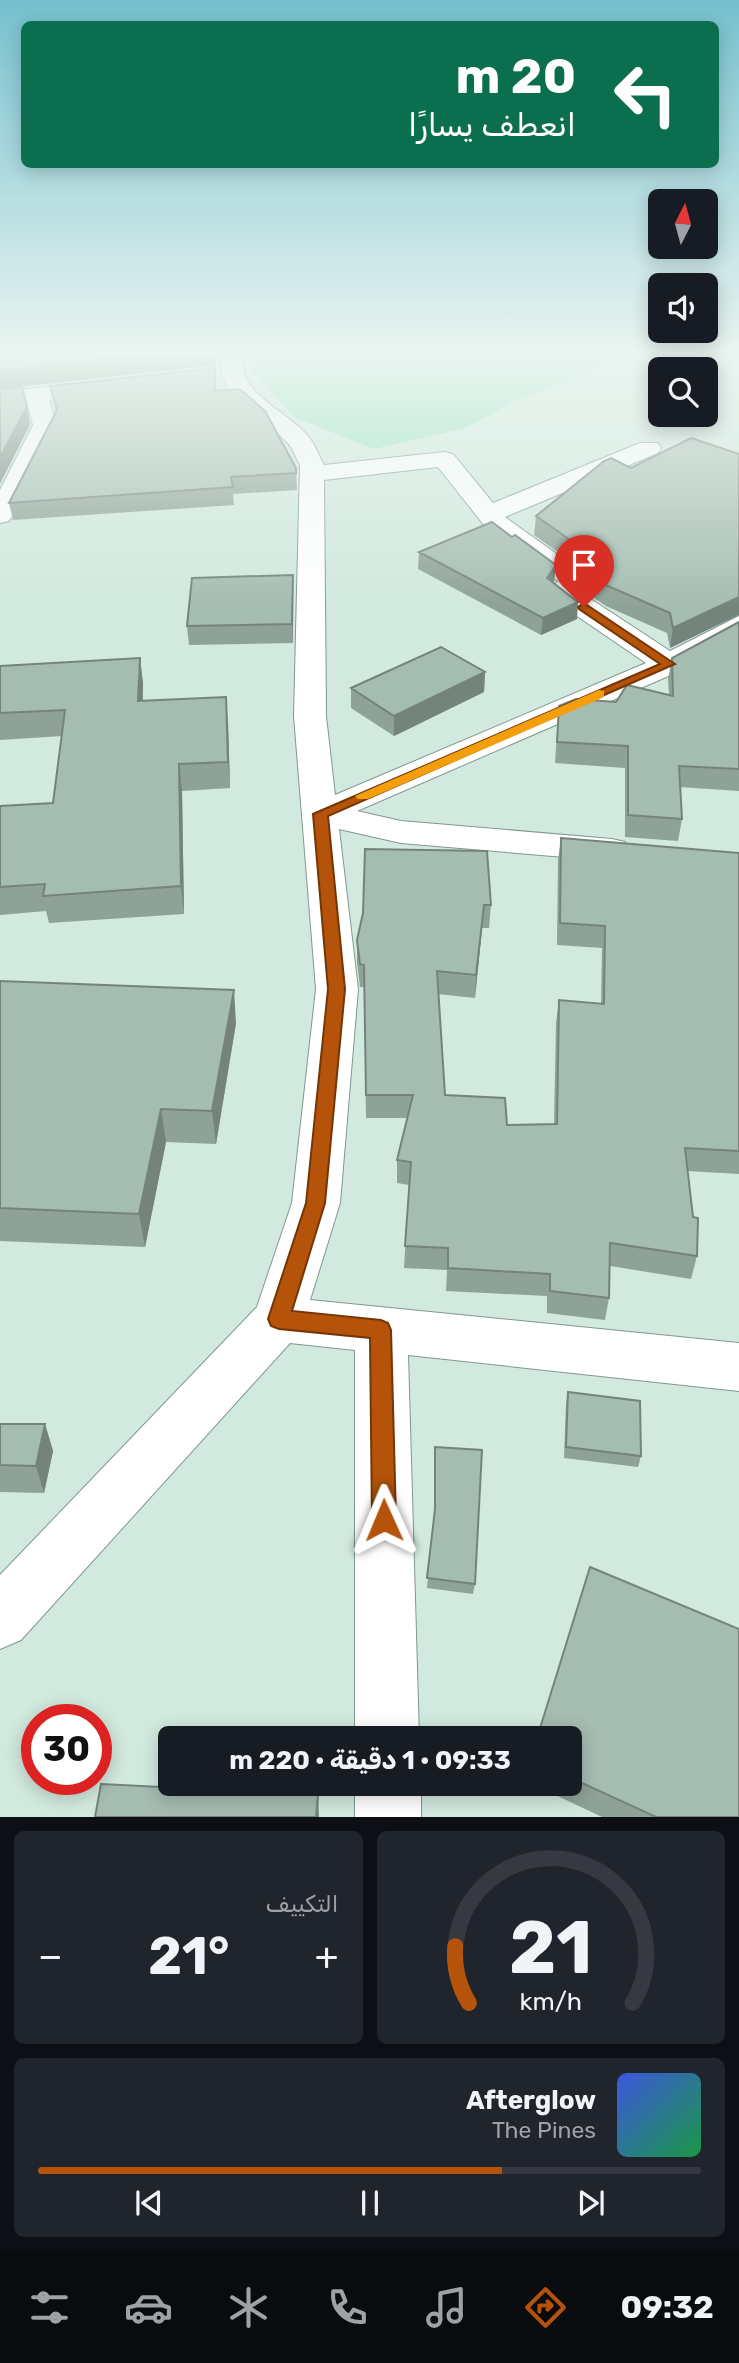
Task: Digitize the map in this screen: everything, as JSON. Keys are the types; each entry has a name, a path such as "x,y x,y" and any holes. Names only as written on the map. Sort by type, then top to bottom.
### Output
{"street":[{"path":"0,515 38,439"},
{"path":"0,1619 279,1319 316,1203 337,989 310,716 312,465 298,439"},
{"path":"489,514 649,448"},
{"path":"312,474 444,459 496,523 576,582 562,593 669,664"},
{"path":"320,814 669,664 739,625"},
{"path":"320,814 401,832 644,853"},
{"path":"279,1319 739,1367"},
{"path":"381,1330 387,1726"},
{"path":"388,1796 388,1817"}],"green space":[{"path":"348,439 418,439 374,449"}],"building":[{"path":"0,439 10,439 0,458"},
{"path":"42,439 280,439 296,468 296,473 231,477 233,487 9,503"},
{"path":"689,439 739,454 739,597 673,628 670,613 608,586 586,572 595,562 590,554 536,516 604,461 611,458 631,468"},
{"path":"492,522 556,565 547,578 578,602 543,618 419,552"},
{"path":"293,575 292,624 187,626 192,578"},
{"path":"739,622 739,769 679,766 682,819 628,815 628,746 557,742 559,706 576,699 616,702 627,685 673,696 672,658"},
{"path":"441,647 485,672 394,716 351,688"},
{"path":"140,658 138,701 226,697 228,762 179,764 181,886 43,896 45,884 0,887 0,806 53,803 65,710 0,713 0,666"},
{"path":"561,838 739,853 739,1151 685,1148 693,1217 698,1218 697,1256 610,1243 609,1298 550,1291 550,1274 448,1268 448,1248 405,1246 411,1162 397,1160 413,1095 366,1095 364,965 360,964 357,940 363,913 365,849 487,851 491,905 484,905 476,975 437,971 445,1095 505,1098 507,1125 557,1124 559,1000 604,1004 605,926 560,923"},
{"path":"0,981 234,990 212,1111 161,1109 139,1214 0,1208"},
{"path":"568,1392 640,1401 641,1456 566,1447"},
{"path":"0,1424 45,1424 36,1466 0,1465"},
{"path":"435,1447 482,1450 475,1584 427,1578 435,1509"},
{"path":"590,1567 739,1629 739,1817 656,1817 582,1783 582,1726 541,1726"},
{"path":"112,1785 158,1787 158,1796 318,1796 316,1817 95,1817 99,1795 112,1795"}],"slow traffic":[{"path":"363,796 599,694"}],"route":[{"path":"384,1520 381,1330 279,1319 316,1203 337,989 320,814 669,664 584,607"}]}
